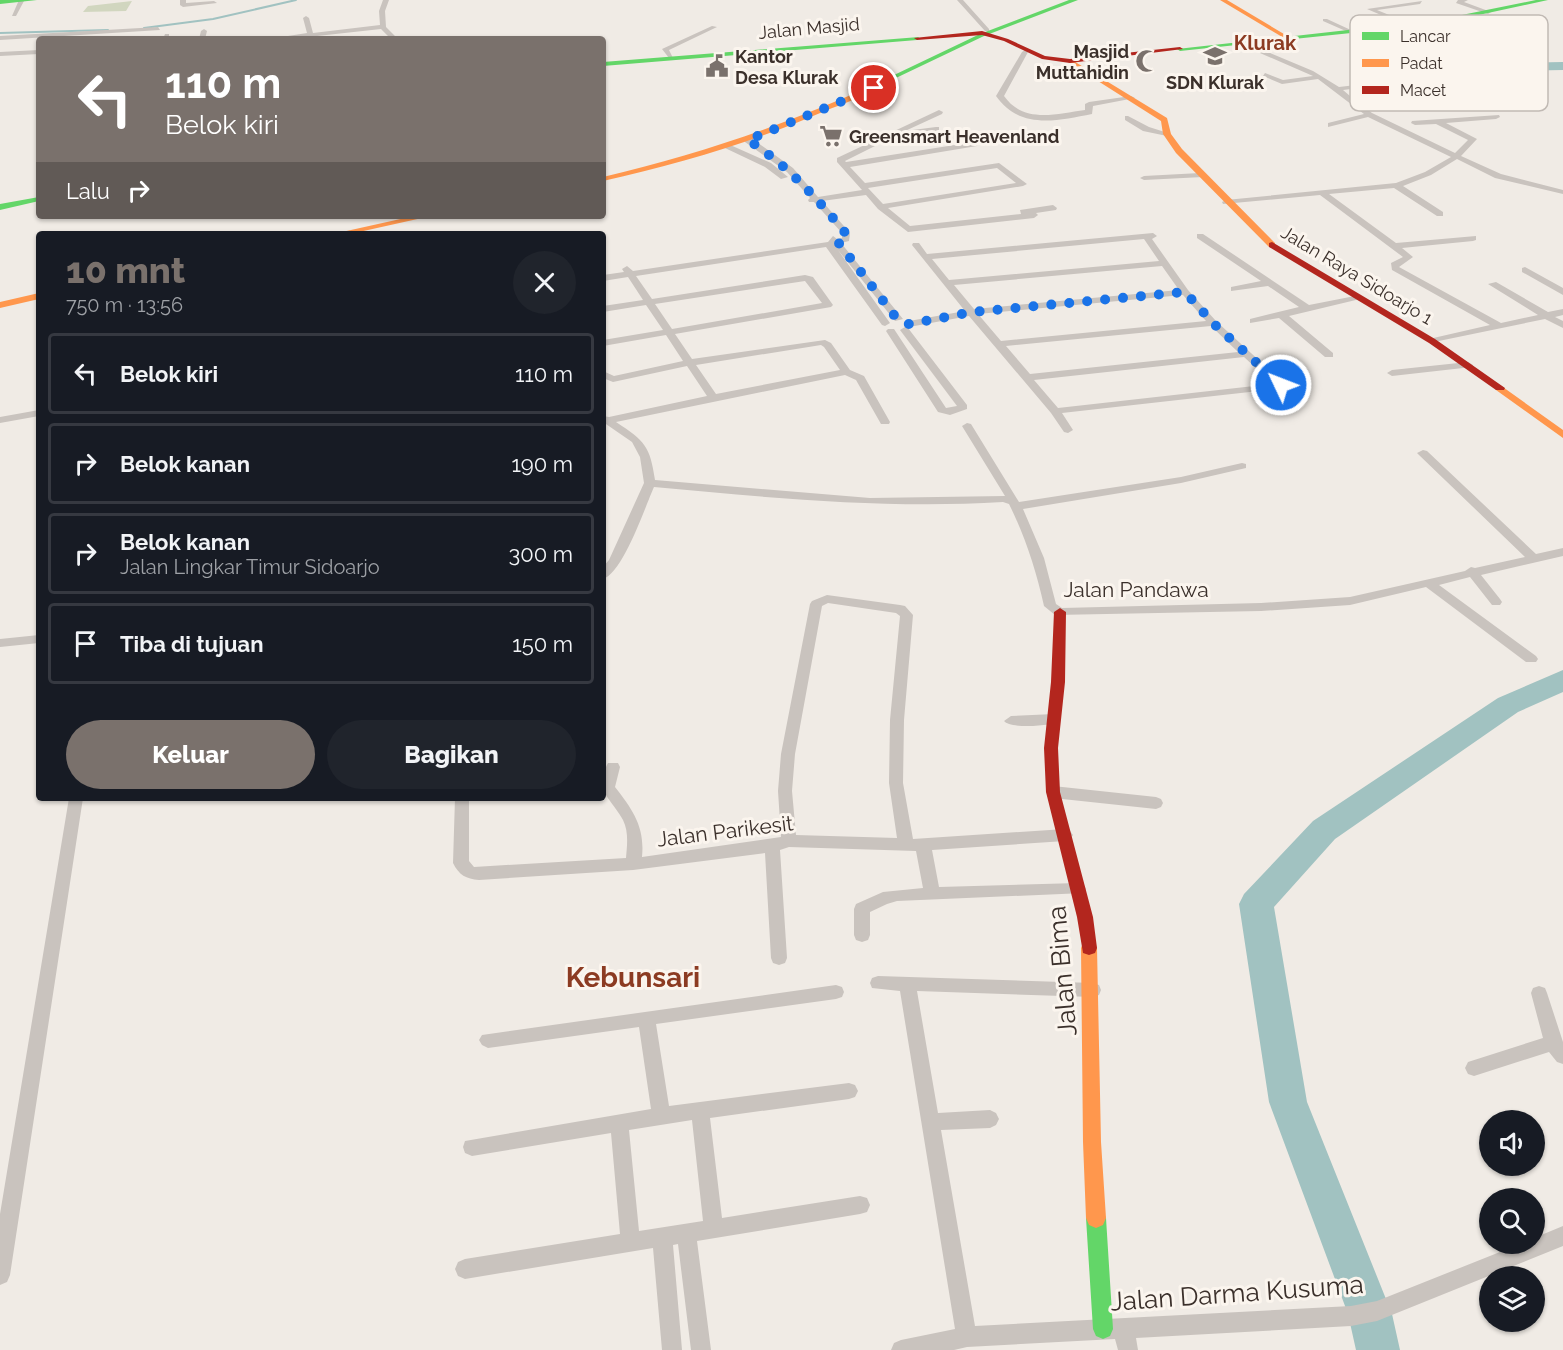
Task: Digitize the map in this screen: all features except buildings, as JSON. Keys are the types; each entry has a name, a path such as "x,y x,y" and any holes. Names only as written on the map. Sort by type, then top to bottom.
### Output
{"street":[{"path":"183,0 183,5 214,3"},
{"path":"386,0 382,11 383,27 392,36"},
{"path":"960,0 984,32 1008,40 1025,52 1043,59 1070,61 1350,31"},
{"path":"606,178 748,140 831,108 984,32 1075,0"},
{"path":"1226,0 1286,37"},
{"path":"1466,0 1458,2 1488,12"},
{"path":"1470,15 1545,0"},
{"path":"0,2 24,2"},
{"path":"14,15 24,2"},
{"path":"1385,15 1370,9 1420,2"},
{"path":"306,18 310,34"},
{"path":"1325,20 1350,31"},
{"path":"295,36 383,27"},
{"path":"671,57 664,50 666,47 714,27"},
{"path":"0,38 158,29"},
{"path":"337,31 340,36"},
{"name":"Jalan Masjid","path":"606,64 984,32"},
{"path":"1239,42 1320,77 1348,98"},
{"path":"0,54 36,52"},
{"path":"1025,52 1000,96 1019,116 1031,118 1089,112 1089,104 1131,98"},
{"name":"Jalan Raya Sidoarjo 1","path":"1070,61 1164,120 1167,134 1200,176 1267,242 1432,341 1563,435"},
{"path":"1265,75 1282,82 1320,77"},
{"path":"1337,89 1350,87"},
{"path":"1363,111 1369,116 1507,179 1563,192"},
{"path":"939,112 840,159 867,192 903,227 908,229 977,221 1032,213 1053,207"},
{"path":"1331,125 1369,116"},
{"path":"1414,123 1496,117"},
{"path":"1128,118 1146,129 1167,134"},
{"path":"925,119 946,138"},
{"path":"1226,202 1396,185 1422,178 1433,169 1458,157 1472,138 1436,121"},
{"path":"888,136 946,138 974,144"},
{"path":"845,165 872,160 946,138"},
{"path":"748,140 790,170 814,202"},
{"path":"606,275 846,238 847,235 814,202 779,172 728,146"},
{"path":"861,148 872,160"},
{"path":"755,159 771,155"},
{"path":"768,165 779,162"},
{"path":"814,202 999,165 1023,184 881,207"},
{"path":"779,172 790,170"},
{"path":"1144,178 1200,176"},
{"path":"1396,185 1440,214"},
{"path":"1322,193 1409,258 1394,265 1395,268 1499,326"},
{"path":"0,207 36,200"},
{"path":"1032,213 1043,224"},
{"path":"352,231 412,219"},
{"path":"925,256 1150,236 1185,292 1213,323 1281,386 1055,411"},
{"path":"1200,236 1308,309"},
{"path":"1394,246 1473,238"},
{"path":"832,241 897,319 907,327 963,406 959,410 942,410 832,241"},
{"path":"916,245 1000,344 1068,430"},
{"path":"948,284 1165,263"},
{"path":"1526,270 1563,292"},
{"path":"634,271 688,363 713,398"},
{"path":"606,309 805,278 810,279 828,304 606,342"},
{"path":"1234,290 1268,283"},
{"path":"1493,284 1563,325"},
{"path":"888,327 907,327 973,312 1185,292"},
{"path":"0,305 36,297"},
{"path":"1253,321 1357,297"},
{"path":"1432,341 1563,312"},
{"path":"1282,315 1329,355"},
{"path":"888,327 897,319"},
{"path":"1000,344 1213,323"},
{"path":"606,376 613,379 688,363 824,342 846,372 860,378 885,422"},
{"path":"1025,378 1247,354"},
{"path":"1392,373 1468,365"},
{"path":"606,420 846,372"},
{"path":"931,393 951,390"},
{"path":"0,420 36,414"},
{"path":"606,420 629,433 642,449 648,465 650,483 615,561 606,572"},
{"name":"Jalan Pandawa","path":"967,426 990,459 1015,504 1046,581 1050,606 1060,612 1326,603 1359,599 1471,571 1563,552"},
{"path":"1423,453 1532,557"},
{"path":"650,483 849,501 908,503 1003,499 1015,504 1181,480 1242,466"},
{"path":"1471,571 1496,602"},
{"path":"1427,582 1531,659"},
{"path":"789,841 785,791 793,713 816,604 827,599 900,609 907,615 897,720 896,783 906,845"},
{"name":"Jalan Bima","path":"1060,612 1058,682 1051,748 1053,792 1085,917 1093,990 1092,1142 1103,1329"},
{"path":"0,643 36,639"},
{"path":"1011,721 1054,719"},
{"path":"613,767 607,788 632,819 636,843 633,864"},
{"path":"1053,792 1156,803"},
{"path":"0,1275 75,801"},
{"name":"Jalan Parikesit","path":"462,801 461,863 470,873 633,864 772,846 789,841 923,845 1065,835"},
{"path":"923,845 932,894"},
{"path":"772,846 779,958"},
{"path":"862,935 862,909 897,895 1078,889"},
{"path":"878,983 1093,990"},
{"path":"907,984 967,1337"},
{"path":"488,1040 836,992"},
{"path":"1474,1068 1558,1050 1556,1019 1539,993"},
{"path":"646,1018 661,1116"},
{"path":"472,1147 661,1116 849,1091"},
{"path":"700,1112 713,1227"},
{"path":"930,1122 990,1119"},
{"path":"619,1123 630,1241"},
{"path":"465,1269 860,1205"},
{"path":"686,1232 701,1350"},
{"name":"Jalan Darma Kusuma","path":"901,1350 967,1337 1103,1329 1126,1340 1351,1316 1377,1311 1563,1236"},
{"path":"662,1237 672,1350"}],"green space":[{"path":"132,1 126,11 83,12 88,6"}],"waterway":[{"path":"144,28 213,19 296,0"},
{"path":"0,33 108,30"},
{"path":"1548,66 1563,66"},
{"path":"1378,1350 1370,1314 1288,1102 1256,904 1324,830 1508,705 1563,680"}],"traffic: fast":[{"path":"0,2 34,0"},
{"path":"875,86 982,35 1075,0"},
{"path":"1471,15 1545,0"},
{"path":"1180,49 1350,31"},
{"path":"606,64 917,38"},
{"path":"0,207 36,200"},
{"path":"1096,1218 1103,1329"}],"traffic: slow":[{"path":"1223,0 1286,37"},
{"path":"1070,61 1164,120 1167,134 1179,151 1272,245"},
{"path":"606,178 673,162 742,141 809,116 875,86"},
{"path":"352,231 412,219"},
{"path":"0,305 36,297"},
{"path":"1500,388 1563,435"},
{"path":"1089,948 1092,1142 1096,1218"}],"traffic: jam":[{"path":"917,38 982,33 1006,40 1044,58 1070,61 1180,49"},
{"path":"1272,245 1432,341 1500,388"},
{"path":"1060,612 1058,682 1051,748 1053,792 1085,917 1089,948"}],"place":[{"name":"SDN Klurak","path":"1215,56"},
{"name":"Masjid Muttahidin","path":"1147,61"},
{"name":"Kantor Desa Klurak","path":"717,66"},
{"name":"Greensmart Heavenland","path":"831,136"}],"district":[{"name":"Klurak","path":"1265,43"},
{"name":"Kebunsari","path":"633,977"}],"route":[{"path":"874,88 831,108 748,140 790,170 818,199 847,235 838,242 897,319 909,324 973,312 1185,292 1213,323 1281,385"}]}
